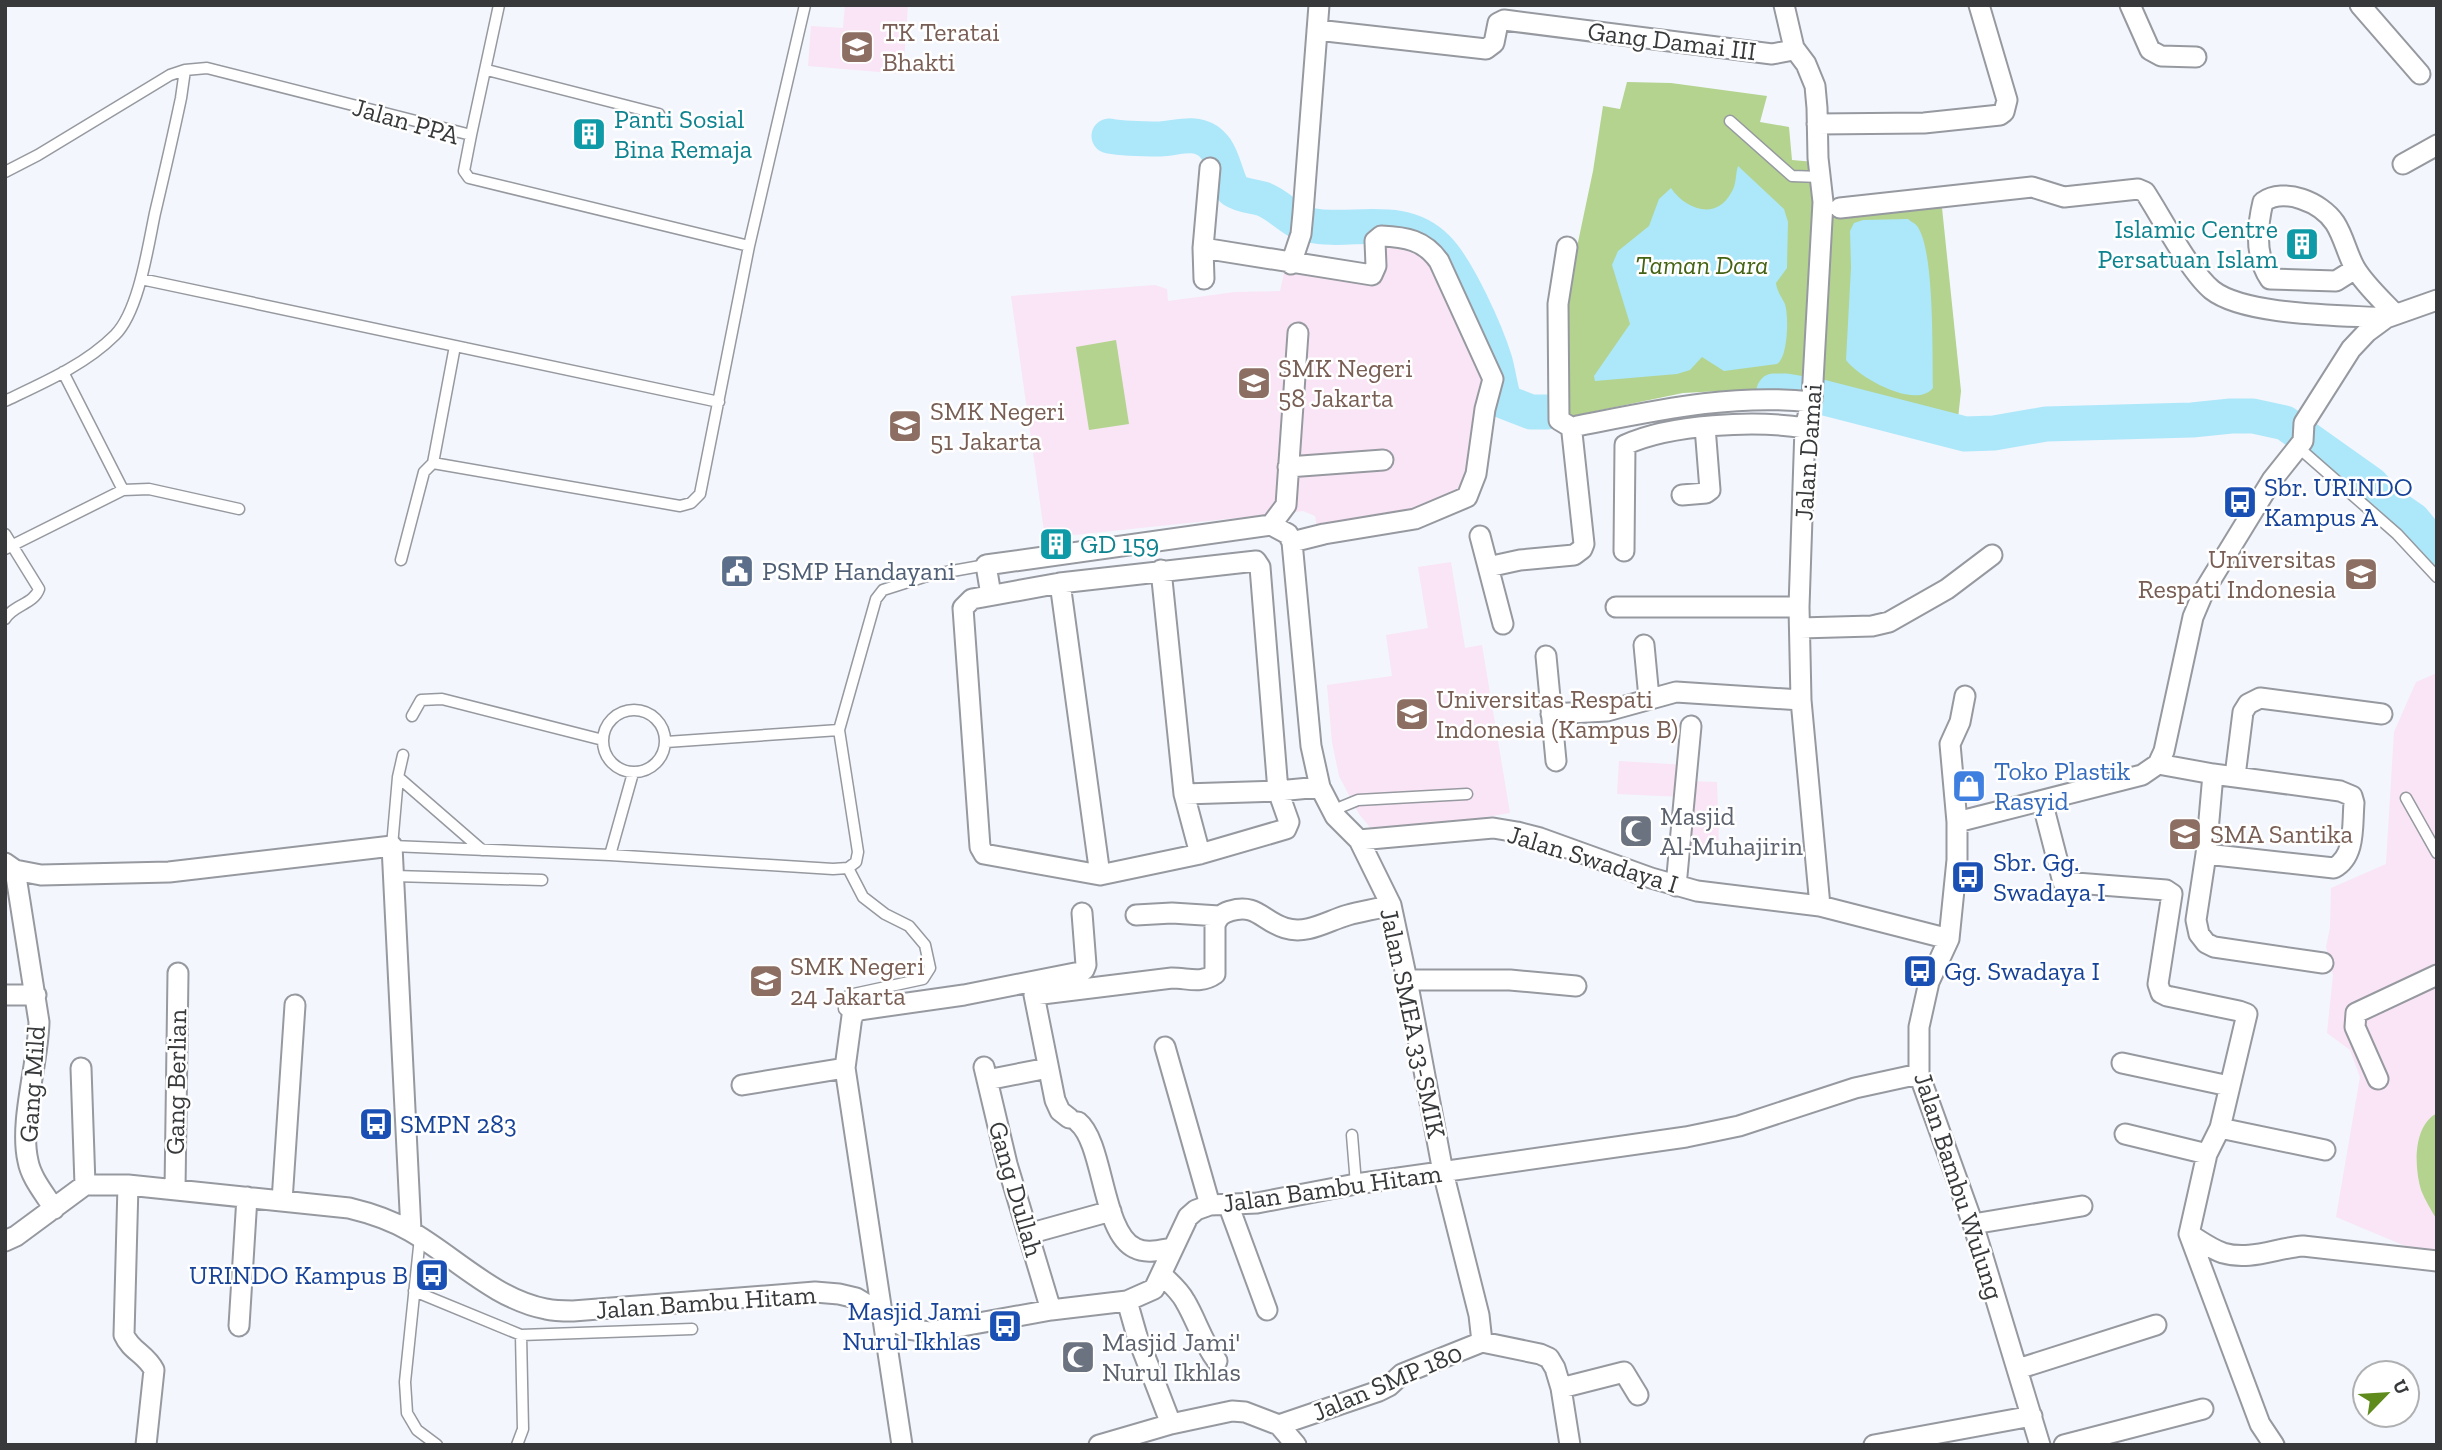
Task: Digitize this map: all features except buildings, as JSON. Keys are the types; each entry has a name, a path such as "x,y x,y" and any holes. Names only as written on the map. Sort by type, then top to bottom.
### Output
{"street":[{"path":"1291,264 1301,234 1319,5"},
{"name":"Jalan Damai","path":"1784,5 1794,48 1806,64 1815,86 1823,202 1812,397 1805,428 1800,607 1801,700 1819,906"},
{"path":"1817,124 1954,121 2000,115 2004,112 2007,100 1979,5"},
{"path":"2130,5 2150,50 2161,56 2196,57"},
{"path":"2360,5 2420,74"},
{"name":"Gang Damai III","path":"1317,30 1486,49 1494,43 1499,23 1504,20 1772,54 1794,48"},
{"path":"2403,164 2437,145"},
{"path":"1204,279 1203,248 1210,169"},
{"path":"1840,208 2032,187 2064,197 2138,189 2145,192 2199,277 2224,298 2257,308 2391,316"},
{"path":"2356,269 2336,281 2270,279 2262,268 2258,226 2263,202 2272,196 2298,198 2325,211 2335,224 2356,269 2391,316"},
{"path":"991,595 986,565 1271,525 1288,534 1292,542 1415,519 1467,497 1476,474 1485,409 1493,379 1439,261 1430,249 1401,237 1381,236 1375,241 1376,266 1372,275 1203,248"},
{"path":"1567,247 1558,303 1559,420 1574,429 1688,406 1812,397"},
{"path":"1957,822 2142,775 2158,764 2164,751 2193,617 2204,591 2302,437 2351,349 2367,332 2391,316 2437,300"},
{"path":"1271,525 1286,505 1298,333"},
{"path":"1624,551 1625,445 1638,439 1705,427 1779,424 1805,428"},
{"path":"1682,495 1710,490 1705,427"},
{"path":"1488,567 1520,559 1574,555 1582,550 1584,544 1572,433 1574,429"},
{"path":"1288,467 1383,460"},
{"path":"1480,536 1503,624"},
{"name":"Jalan SMEA 33-SMIK","path":"1292,542 1311,746 1320,787 1335,816 1359,840 1391,905 1408,979 1443,1172"},
{"path":"1800,628 1872,626 1889,622 1947,589 1992,555"},
{"path":"1252,560 1258,563 1278,791 1289,822 1286,829 1200,854 1100,875 987,856 981,851 963,608 972,599 991,595 1161,570 1252,560"},
{"path":"1161,570 1184,794 1200,854"},
{"path":"1060,583 1100,875"},
{"path":"1616,607 1800,607"},
{"path":"1644,645 1649,698"},
{"path":"1546,656 1556,761"},
{"path":"1551,714 1606,711 1676,692 1801,700"},
{"name":"Jalan Bambu Wulung","path":"1965,696 1960,722 1950,744 1957,822 1957,860 1949,939 1929,982 1919,1027 1919,1074 1973,1224 2040,1445"},
{"path":"2235,776 2243,712 2253,701 2260,698 2382,714"},
{"path":"1676,886 1690,726"},
{"path":"2158,764 2340,791 2352,796 2354,803 2349,852 2346,860 2334,868 2206,854"},
{"path":"2213,774 2206,854 2196,920 2199,934 2206,943 2214,947 2323,963"},
{"path":"1184,794 1320,787"},
{"path":"2042,801 2063,882 2166,890 2172,894 2158,988 2167,996 2239,1010 2247,1014 2220,1128 2207,1154 2189,1234 2260,1424 2274,1445"},
{"name":"Jalan Swadaya I","path":"1359,840 1493,828 1540,838 1676,886 1716,895 1819,906 1949,939"},
{"path":"10,867 41,875 169,872 392,846 415,1234"},
{"name":"Gang Mild","path":"10,867 36,995 38,1044 29,1098 27,1161 54,1209"},
{"path":"1136,915 1219,916 1240,908 1250,908 1286,928 1310,929 1347,915 1391,905"},
{"path":"1082,912 1086,978"},
{"path":"900,1444 883,1313 845,1068 852,1016 859,1010 1086,978 1172,978 1192,981 1212,977 1216,966 1215,925 1219,916"},
{"name":"Gang Berlian","path":"174,1190 178,973"},
{"path":"2378,1079 2355,1027 2356,1013 2437,975"},
{"path":"1086,978 1038,993 1033,998 1057,1107 1083,1126 1111,1212 1123,1238 1134,1248 1147,1251 1172,1248"},
{"path":"1408,979 1510,980 1576,986"},
{"path":"5,995 36,995"},
{"path":"282,1201 295,1005"},
{"path":"1165,1048 1219,1204 1267,1310"},
{"path":"2122,1063 2229,1086"},
{"path":"5,1241 85,1185 81,1068"},
{"path":"742,1084 845,1068"},
{"name":"Gang Dullah","path":"1048,1068 985,1074 1007,1164 1051,1310"},
{"name":"Jalan Bambu Hitam","path":"85,1185 128,1185 349,1208 384,1219 415,1234 501,1291 524,1303 547,1310 573,1311 815,1292 856,1298 908,1329 929,1332 1051,1310 1127,1301 1154,1289 1188,1217 1196,1209 1219,1204 1257,1203 1356,1184 1673,1139 1739,1126 1855,1088 1919,1074"},
{"path":"2220,1128 2325,1150"},
{"path":"2125,1134 2207,1154"},
{"name":"Jalan SMP 180","path":"1443,1172 1479,1315 1482,1342"},
{"path":"128,1185 124,1335 128,1344 149,1360 154,1370 146,1445"},
{"path":"239,1326 247,1198"},
{"path":"1973,1224 2082,1206"},
{"path":"1028,1234 1111,1212"},
{"path":"2189,1234 2221,1253 2244,1256 2303,1246 2437,1261"},
{"path":"1162,1275 1179,1291 1205,1347 1217,1361"},
{"path":"1127,1301 1136,1336 1171,1424"},
{"path":"2018,1369 2156,1325"},
{"name":"Jalan SMP 180","path":"1099,1445 1232,1410 1279,1425 1379,1391 1402,1374 1482,1342 1540,1354 1549,1359 1555,1368 1561,1388 1570,1445"},
{"path":"1561,1388 1624,1373 1638,1395"},
{"path":"2064,1445 2203,1409"},
{"path":"1874,1445 2032,1416"},
{"path":"1279,1425 1296,1445"}],"lane":[{"path":"471,135 499,5"},
{"path":"433,463 680,506 691,503 700,494 749,246 806,5"},
{"name":"Jalan PPA","path":"5,172 170,75 185,70 207,68 471,135 464,170 469,178 749,246"},
{"path":"5,401 63,372 117,333 126,321 141,279 185,70"},
{"path":"486,70 659,114"},
{"path":"1730,121 1792,176 1821,177"},
{"path":"141,279 719,402"},
{"path":"401,560 424,472 433,463 454,346"},
{"path":"63,372 122,490"},
{"path":"2302,437 2437,577"},
{"path":"9,547 122,490 149,489 239,509"},
{"path":"5,534 9,547 36,581 39,589 37,596 9,613 5,619"},
{"path":"403,755 398,777 392,846 848,868 856,862 858,852 839,730 876,599 883,590 930,575 986,565"},
{"path":"412,716 421,700 442,699 603,740"},
{"path":"635,709 647,712 657,720 664,730 666,743 656,764 645,771 633,773 621,770 611,762 605,752 603,740 605,728 613,718 623,711 635,709"},
{"path":"666,743 839,730"},
{"path":"610,855 633,773"},
{"path":"398,777 482,850"},
{"path":"1335,816 1341,807 1358,800 1467,794"},
{"path":"2406,798 2437,853"},
{"path":"848,868 863,897 885,914 909,926 925,946 930,968 923,979 849,995 844,1002 844,1009 852,1016"},
{"path":"394,876 542,880"},
{"path":"1352,1135 1356,1184"},
{"path":"415,1234 414,1291 405,1382 407,1413 416,1430 437,1445"},
{"path":"414,1291 521,1335 692,1329"},
{"path":"517,1445 523,1429 521,1335"}],"shaded area":[{"name":"TK Teratai Bhakti","path":"845,5 908,5 903,74 808,66 811,26 843,28"},
{"name":"SMK Negeri 58 Jakarta","path":"1385,241 1431,257 1485,368 1483,397 1464,491 1411,516 1317,527 1315,516 1303,511 1045,538 1011,296 1155,285 1167,289 1168,301 1235,292 1280,291 1286,265 1364,278"},
{"name":"Universitas Respati Indonesia (Kampus B)","path":"1451,562 1465,648 1482,645 1510,813 1396,832 1373,831 1359,814 1339,776 1332,742 1327,685 1392,676 1386,635 1428,628 1418,567"},
{"path":"2437,673 2437,1253 2410,1248 2336,1217 2360,1077 2350,1050 2327,1033 2333,975 2326,947 2330,928 2331,888 2386,864 2394,732 2416,682"},
{"path":"1619,761 1687,765 1688,781 1717,782 1719,846 1686,848 1682,797 1617,794"}],"green space":[{"name":"Taman Dara","path":"1627,82 1671,83 1767,96 1760,122 1789,127 1792,160 1815,162 1816,211 1941,198 1961,391 1957,428 1795,387 1683,393 1572,416 1565,409 1565,304 1593,171 1603,106 1620,109"},
{"path":"1116,340 1129,424 1089,430 1076,347"},
{"path":"2437,1113 2437,1220 2421,1190 2417,1170 2417,1147 2423,1127"}],"water":[{"path":"1738,166 1784,209 1788,222 1787,268 1776,283 1785,304 1787,318 1787,336 1781,360 1777,364 1724,371 1702,357 1690,370 1677,374 1595,381 1594,376 1630,324 1612,265 1618,251 1649,226 1659,199 1671,188 1684,202 1701,209 1717,207 1725,202 1733,190"},
{"path":"1908,219 1917,226 1923,238 1930,279 1932,329 1933,388 1925,394 1914,395 1888,389 1874,382 1846,360 1851,267 1850,231 1854,223 1863,220"}],"waterway":[{"path":"1109,136 1204,138 1219,154 1233,190 1263,199 1303,223 1325,227 1392,227 1423,237 1437,248 1454,270 1478,318 1495,361 1505,402 1531,412 1547,412"},
{"path":"1774,391 1821,397 1965,434 1994,433 2046,424 2192,420 2231,416 2253,416 2285,423 2371,484 2387,502 2413,520 2437,549"}],"place":[{"name":"TK Teratai Bhakti","path":"857,47"},
{"name":"Panti Sosial Bina Remaja","path":"589,134"},
{"name":"Islamic Centre Persatuan Islam","path":"2302,244"},
{"name":"SMK Negeri 58 Jakarta","path":"1254,383"},
{"name":"SMK Negeri 51 Jakarta","path":"905,426"},
{"name":"Sbr. URINDO Kampus A","path":"2240,502"},
{"name":"GD 159","path":"1056,544"},
{"name":"PSMP Handayani","path":"737,571"},
{"name":"Universitas Respati Indonesia","path":"2361,574"},
{"name":"Universitas Respati Indonesia (Kampus B)","path":"1412,714"},
{"name":"Toko Plastik Rasyid","path":"1969,786"},
{"name":"Masjid Al-Muhajirin","path":"1636,831"},
{"name":"SMA Santika","path":"2185,834"},
{"name":"Sbr. Gg. Swadaya I","path":"1968,877"},
{"name":"Gg. Swadaya I","path":"1920,971"},
{"name":"SMK Negeri 24 Jakarta","path":"766,981"},
{"name":"SMPN 283","path":"376,1124"},
{"name":"URINDO Kampus B","path":"432,1275"},
{"name":"Masjid Jami Nurul Ikhlas","path":"1005,1326"},
{"name":"Masjid Jami' Nurul Ikhlas","path":"1078,1357"}]}
